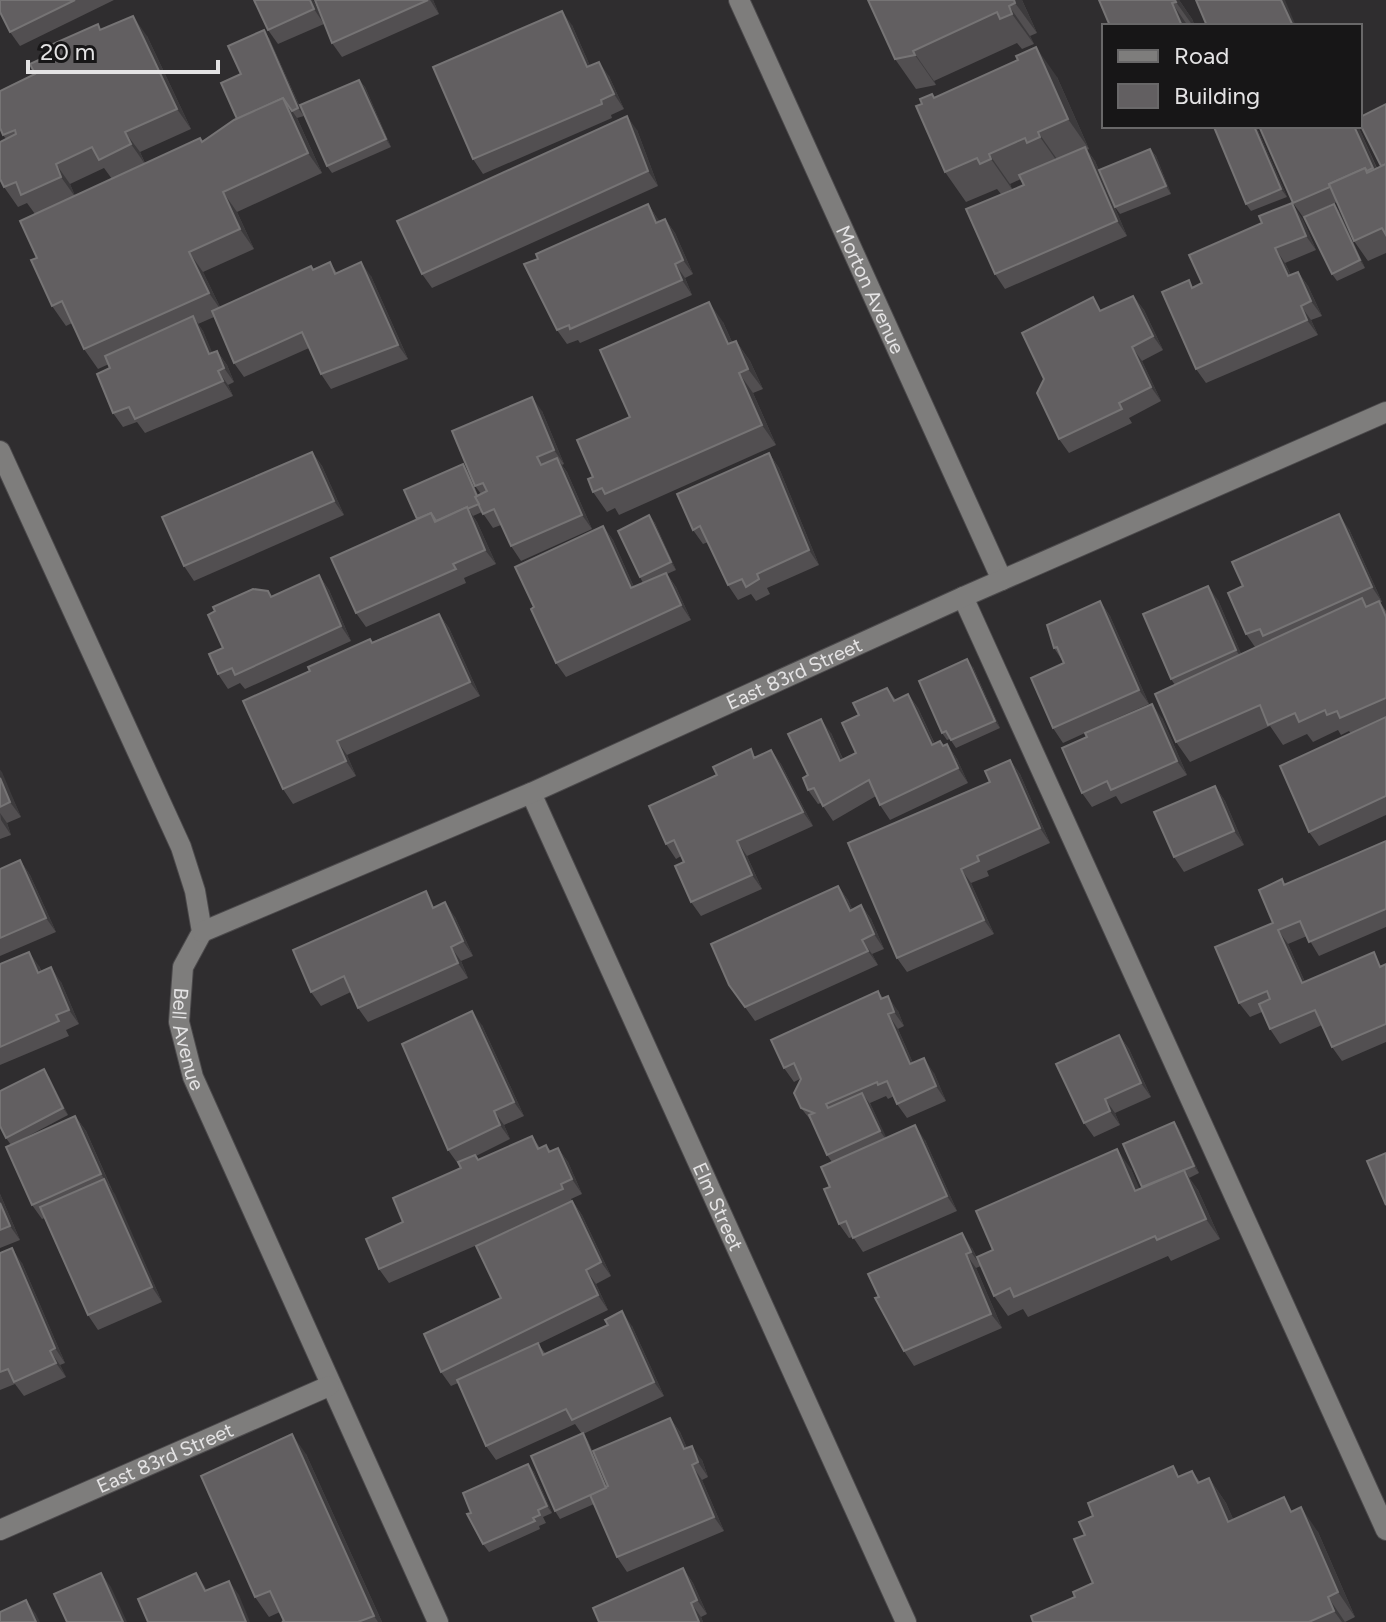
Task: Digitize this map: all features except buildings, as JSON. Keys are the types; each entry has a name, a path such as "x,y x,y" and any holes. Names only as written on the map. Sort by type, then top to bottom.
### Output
{"street":[{"name":"Morton Avenue","path":"739,0 1002,580"},
{"name":"East 83rd Street","path":"202,932 531,793 963,597 1386,412"},
{"path":"0,451 181,847 195,891 202,932"},
{"path":"963,597 1386,1530"},
{"name":"Elm Street","path":"531,793 906,1622"},
{"name":"Bell Avenue","path":"202,932 183,967 179,1022 193,1077 329,1386 438,1622"},
{"name":"East 83rd Street","path":"0,1530 329,1386"}]}
